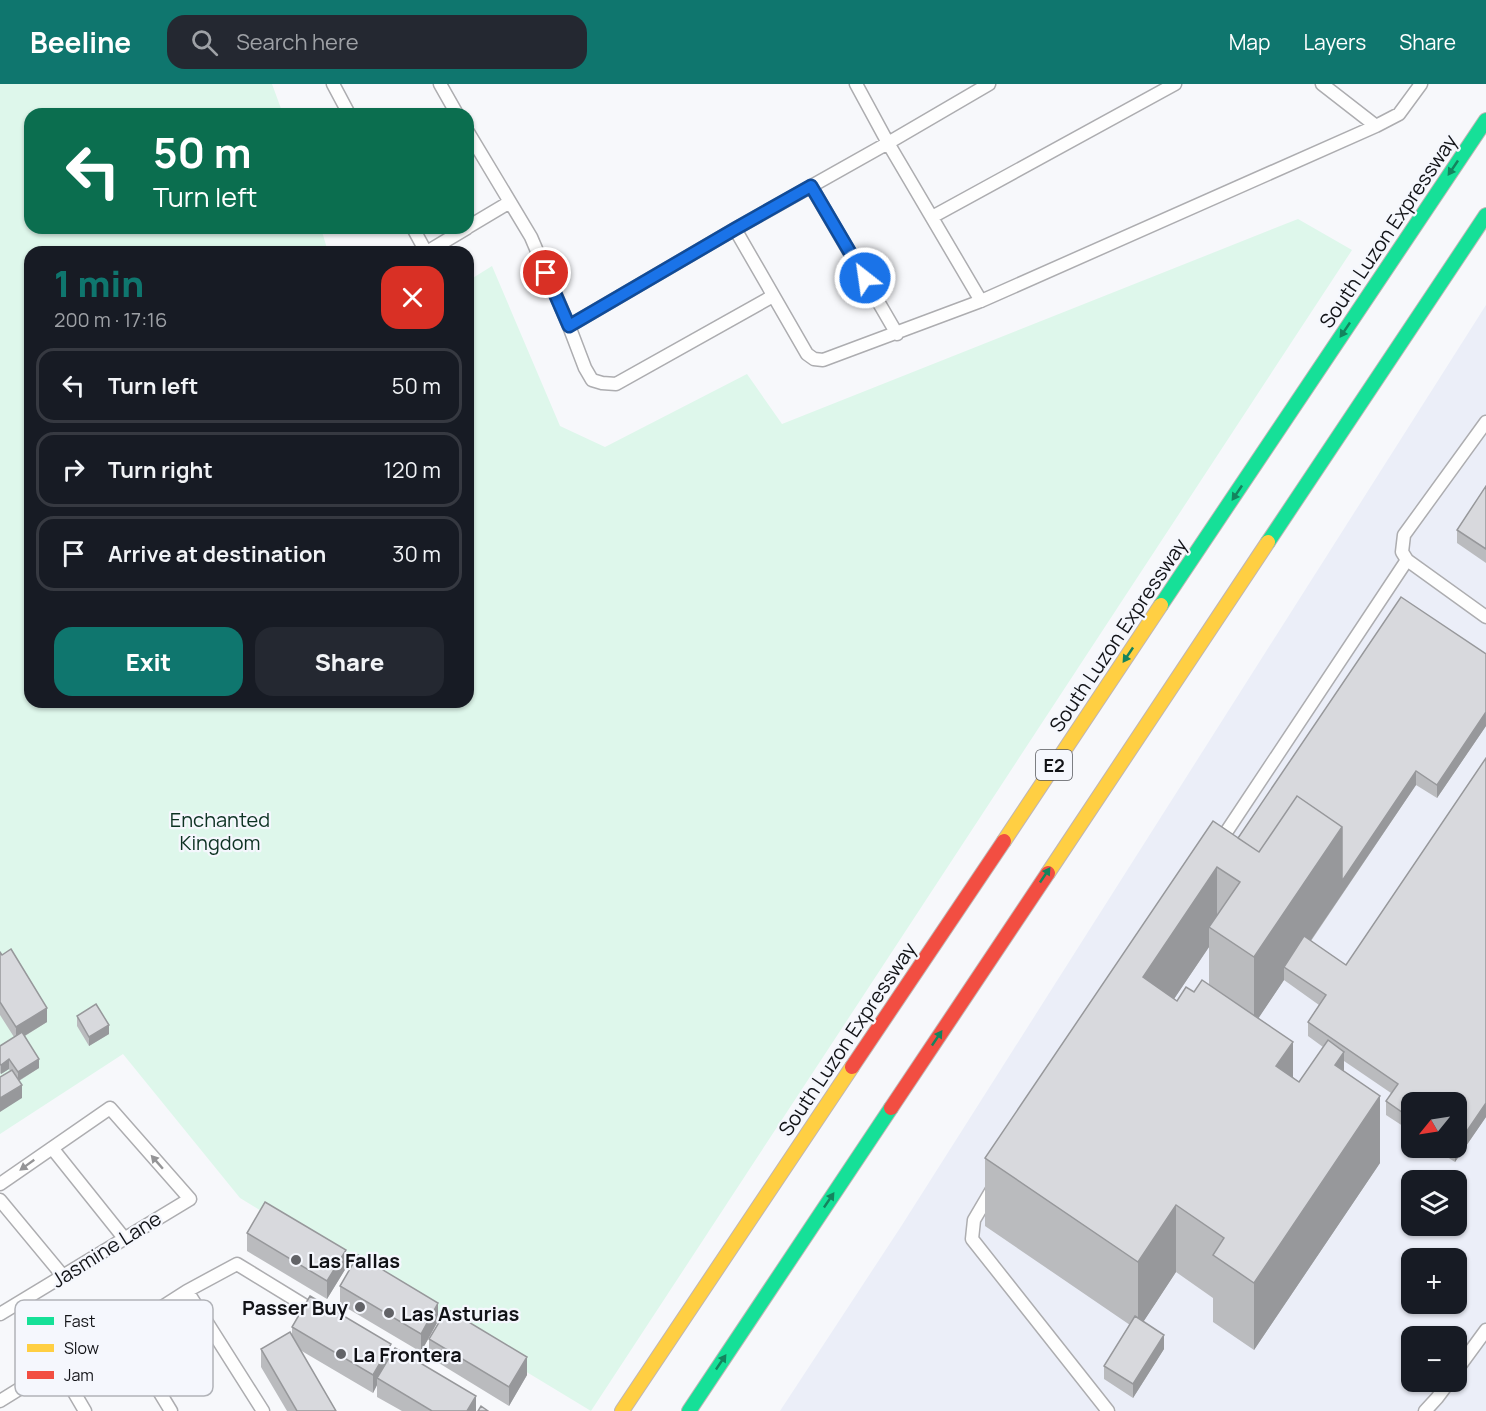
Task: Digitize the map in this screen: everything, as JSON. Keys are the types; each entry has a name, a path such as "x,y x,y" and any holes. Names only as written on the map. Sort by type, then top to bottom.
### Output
{"highway":[{"name":"South Luzon Expressway","path":"622,1411 1486,120"},
{"path":"689,1411 1486,215"}],"street":[{"path":"333,84 346,108"},
{"path":"440,84 454,108"},
{"path":"856,84 981,301"},
{"path":"569,326 989,84"},
{"path":"933,217 1175,84"},
{"path":"1322,84 1376,126"},
{"path":"735,229 807,354 814,359 824,360 981,301 1376,126 1399,114 1421,84"},
{"path":"474,142 531,237 592,380 602,384 616,384 773,296"},
{"path":"811,186 897,334"},
{"path":"474,224 510,202"},
{"path":"437,246 457,234"},
{"path":"1486,422 1404,535 1402,552 1407,560 1486,617"},
{"path":"1210,856 1407,560"},
{"name":"Jasmine Lane","path":"23,1300 190,1199 110,1108 52,1148"},
{"path":"0,1184 52,1148 124,1238"},
{"path":"1002,1173 974,1220 972,1239 1108,1411"},
{"path":"0,1200 63,1276"},
{"path":"173,1300 237,1264 325,1318"},
{"path":"187,1291 193,1300"},
{"name":"Jasmine Lane","path":"0,1314 15,1305"},
{"path":"1467,1356 1486,1330"},
{"path":"213,1332 263,1411"},
{"path":"0,1401 15,1392"},
{"path":"1425,1411 1442,1392"},
{"path":"76,1396 85,1411"},
{"path":"162,1396 171,1411"}],"shaded area":[{"path":"1486,305 1486,1411 780,1411 902,1225"}],"green space":[{"name":"Enchanted Kingdom","path":"0,84 272,84 281,108 24,108 24,234 323,234 326,246 24,246 24,708 474,708 474,277 492,266 560,426 605,447 747,374 782,424 1298,219 1352,250 591,1411 240,1198 123,1054 0,1134"}],"building":[{"path":"1486,486 1486,549 1457,530"},
{"path":"1401,597 1486,654 1486,712 1437,785 1416,771 1342,881 1342,827 1297,796 1259,852 1238,838"},
{"path":"1486,758 1486,1103 1467,1131 1467,1092 1401,1092 1401,1111 1386,1101 1398,1084 1308,1022 1326,995 1284,967 1304,936 1346,965"},
{"path":"1297,796 1342,827 1254,957 1209,927 1240,882 1217,867 1143,977 1177,1001 1186,987 1194,992 1202,980 1293,1042 1276,1066 1299,1082 1328,1040 1344,1052 1335,1065 1380,1096 1254,1283 1213,1255 1224,1238 1176,1205 1138,1262 985,1158 1213,821 1259,852"},
{"path":"11,949 47,1008 16,1027 0,1002 0,952 2,955"},
{"path":"96,1004 109,1025 89,1037 77,1016"},
{"path":"22,1032 39,1059 18,1072 9,1059 0,1064 0,1046"},
{"path":"12,1070 22,1085 0,1098 0,1077"},
{"path":"265,1202 346,1250 327,1281 247,1233"},
{"path":"358,1255 438,1303 421,1334 340,1286"},
{"path":"310,1296 391,1344 373,1375 292,1327"},
{"path":"447,1309 527,1357 509,1387 429,1339"},
{"path":"1135,1316 1164,1335 1133,1384 1104,1366"},
{"path":"290,1332 336,1411 297,1411 261,1349"},
{"path":"395,1348 476,1396 467,1411 432,1411 377,1378"},
{"path":"481,1406 488,1411 478,1411"}],"traffic: fast":[{"path":"1161,605 1486,120"},
{"path":"1268,542 1486,215"},
{"path":"689,1411 891,1108"}],"traffic: slow":[{"path":"1048,873 1268,542"},
{"path":"1004,841 1161,605"},
{"path":"622,1411 852,1067"}],"traffic: jam":[{"path":"852,1067 1004,841"},
{"path":"891,1108 1048,873"}],"place":[{"name":"Las Fallas","path":"296,1260"},
{"name":"Passer Buy","path":"360,1307"},
{"name":"Las Asturias","path":"389,1313"},
{"name":"La Frontera","path":"341,1354"}],"route":[{"path":"546,273 569,326 811,186 865,278"}]}
